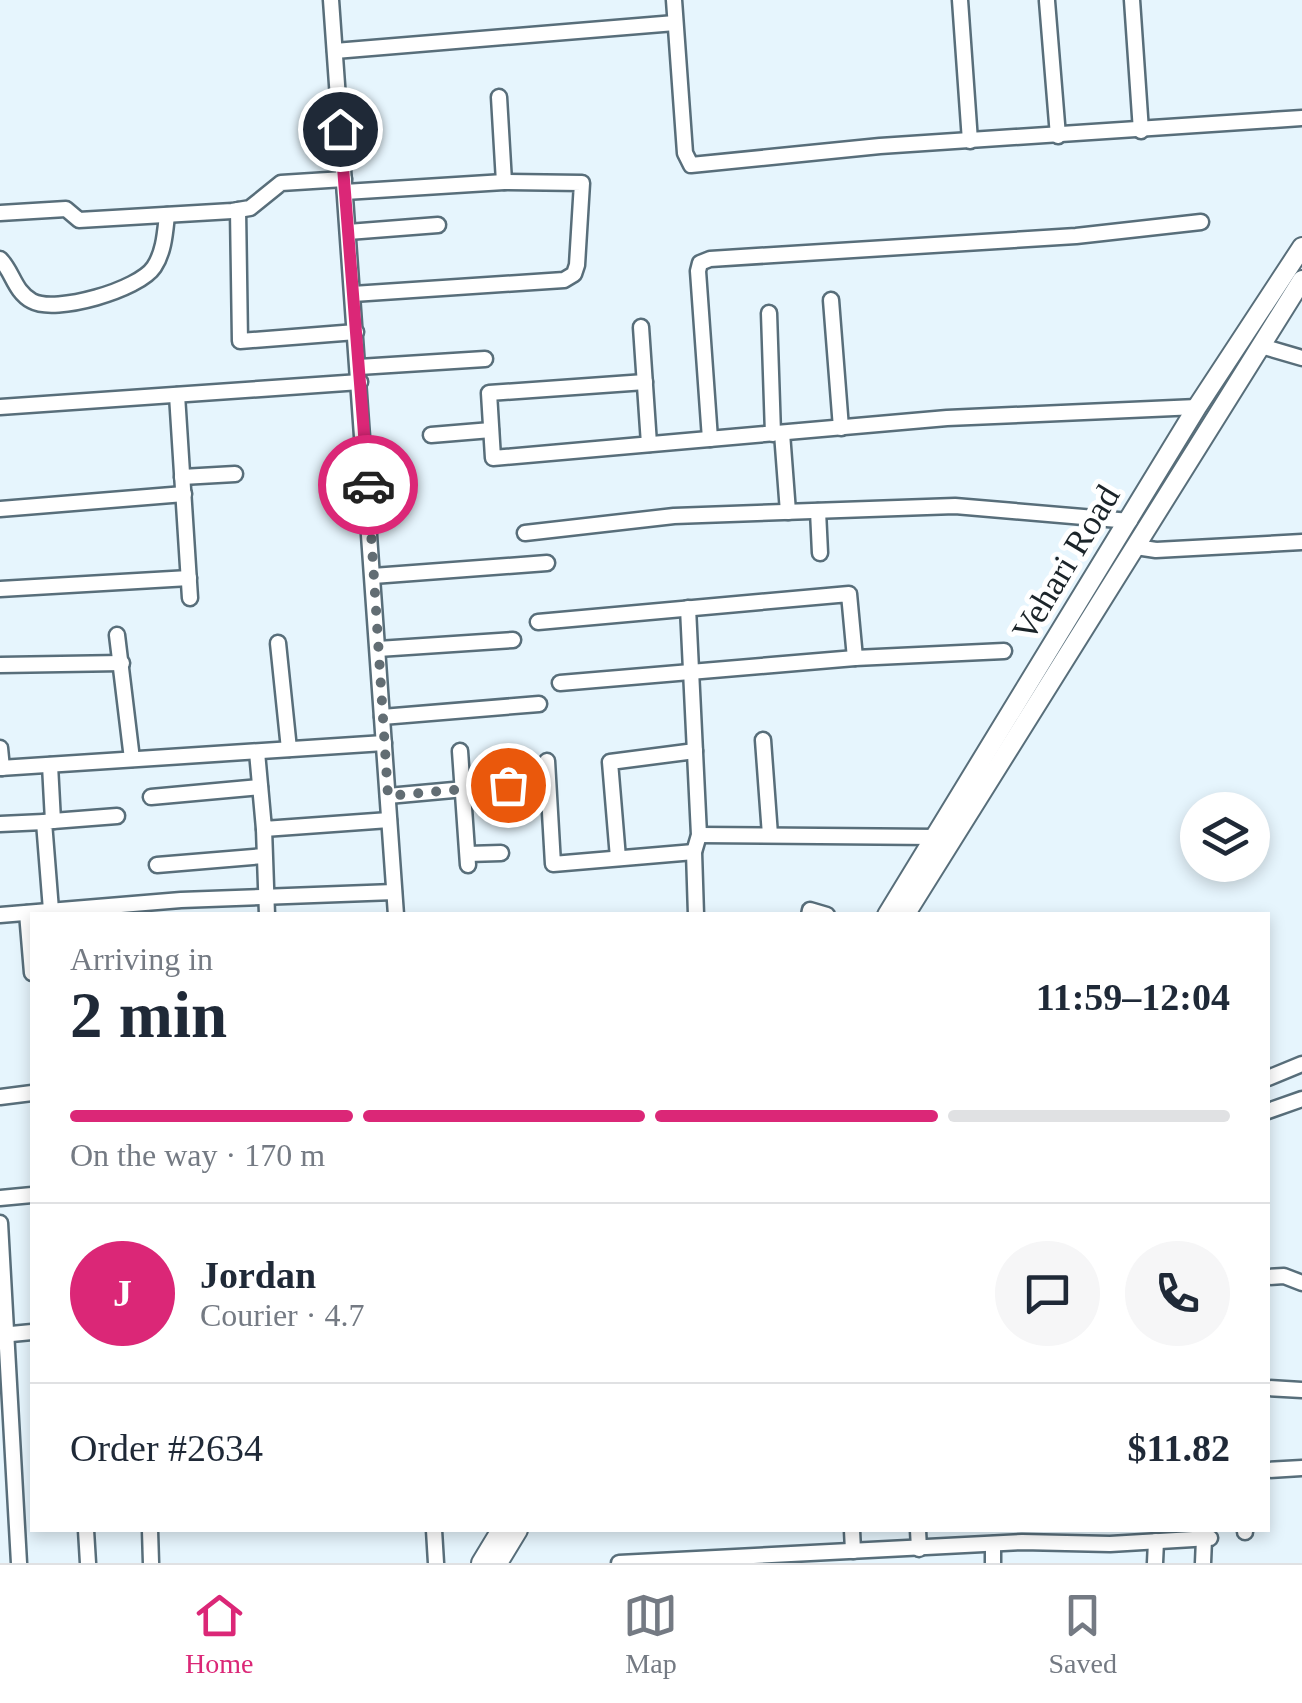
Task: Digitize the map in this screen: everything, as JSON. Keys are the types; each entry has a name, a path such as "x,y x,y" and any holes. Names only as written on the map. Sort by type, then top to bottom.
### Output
{"main road":[{"name":"Vehari Road","path":"889,912 1197,407 1302,247"},
{"name":"Vehari Road","path":"907,912 1302,280"},
{"path":"498,1562 502,1532"},
{"path":"498,1562 517,1532"}],"street":[{"path":"331,0 396,912"},
{"path":"674,0 685,153 691,165 1302,118"},
{"path":"960,0 970,141"},
{"path":"1132,0 1140,131"},
{"path":"1047,1 1058,136"},
{"path":"334,51 676,24"},
{"path":"499,97 504,182"},
{"path":"0,212 66,209 78,220 238,210 250,208 281,183 582,182 574,274 564,280 353,294"},
{"path":"238,210 240,341 356,332"},
{"path":"0,259 18,290 34,303 55,306 103,294 139,281 153,268 163,246 167,215"},
{"path":"710,438 698,271 700,263 710,258 1076,236 1201,222"},
{"path":"348,232 438,225"},
{"path":"830,300 842,428"},
{"path":"769,313 777,433 788,512"},
{"path":"641,326 649,444"},
{"path":"1261,346 1302,358"},
{"path":"0,407 178,394 485,359"},
{"path":"644,382 488,393 493,458 947,418 1197,407"},
{"path":"178,394 190,598"},
{"path":"431,434 491,430"},
{"path":"182,477 235,474"},
{"path":"0,509 184,494"},
{"path":"525,532 674,516 954,506 1130,521"},
{"path":"818,511 820,553"},
{"path":"1136,547 1156,550 1302,542"},
{"path":"374,576 547,563"},
{"path":"0,590 189,578"},
{"path":"538,622 850,594 855,658"},
{"path":"688,608 699,835 694,852 696,912"},
{"path":"117,635 132,759"},
{"path":"378,649 513,640"},
{"path":"278,643 289,750"},
{"path":"560,682 855,658 1004,652"},
{"path":"0,666 122,663"},
{"path":"382,716 539,704"},
{"path":"763,740 770,835"},
{"path":"0,748 1,768 384,743"},
{"path":"460,751 468,859 501,853"},
{"path":"618,858 610,762 695,751"},
{"path":"257,752 267,912"},
{"path":"546,761 553,864 694,852"},
{"path":"50,765 51,910"},
{"path":"388,796 508,785"},
{"path":"152,797 260,787"},
{"path":"0,824 118,816"},
{"path":"264,829 389,820"},
{"path":"699,835 936,837"},
{"path":"157,864 264,856"},
{"path":"35,912 394,892"},
{"path":"27,913 30,950"},
{"path":"0,915 30,913"},
{"path":"1270,1077 1302,1064"},
{"path":"0,1097 30,1093"},
{"path":"1270,1111 1302,1099"},
{"path":"0,1198 30,1196"},
{"path":"0,1223 3,1334 19,1563"},
{"path":"1270,1277 1284,1276 1302,1283"},
{"path":"3,1334 30,1332"},
{"path":"1270,1388 1302,1390"},
{"path":"1270,1470 1302,1468"},
{"path":"86,1532 88,1563"},
{"path":"150,1532 151,1563"},
{"path":"434,1532 436,1563"},
{"path":"852,1532 853,1551"},
{"path":"619,1563 825,1558 853,1551 914,1554 993,1544 1074,1544 1110,1537 1156,1541 1173,1535 1207,1538 1203,1563"},
{"path":"1155,1563 1156,1541"},
{"path":"993,1544 993,1563"},
{"path":"1074,1544 1074,1563"}],"way so far":[{"path":"368,485 388,796 508,785"}],"route":[{"path":"340,129 368,485"}]}
